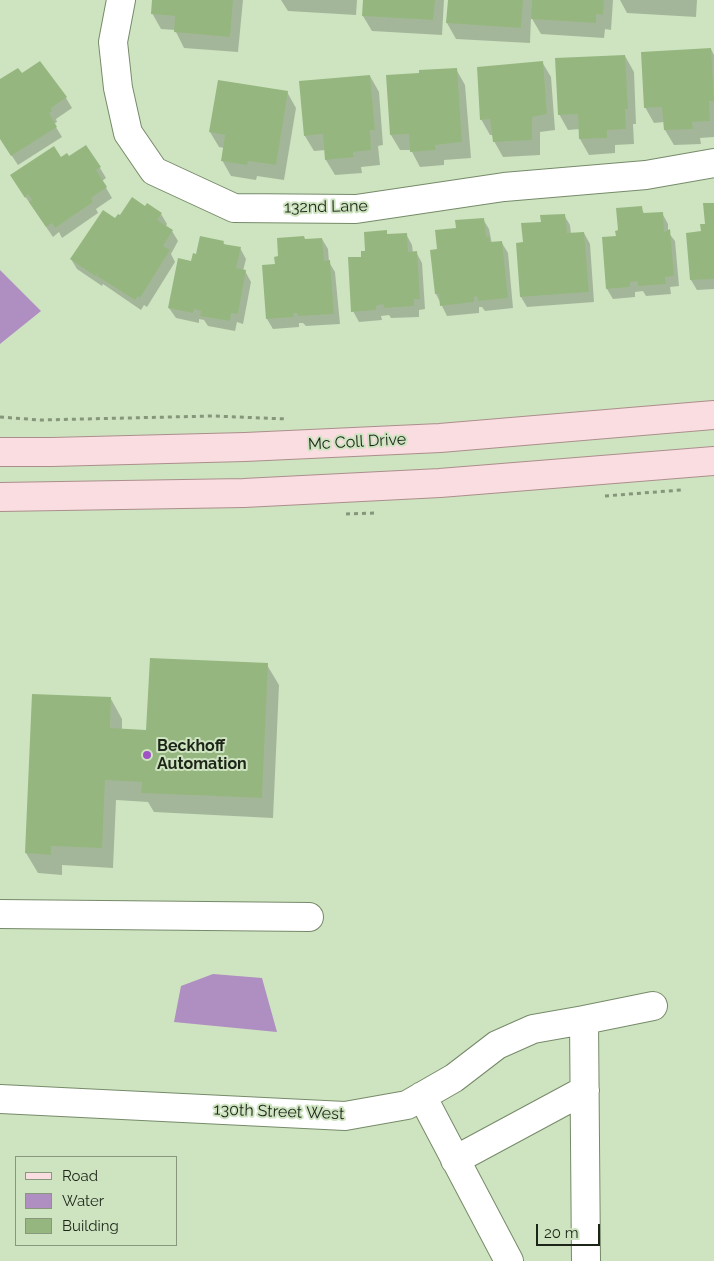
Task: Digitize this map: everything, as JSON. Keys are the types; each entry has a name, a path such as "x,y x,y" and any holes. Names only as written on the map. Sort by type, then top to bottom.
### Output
{"main road":[{"name":"Mc Coll Drive","path":"0,452 245,448 440,438 714,415"},
{"path":"0,497 244,493 459,481 714,461"}],"street":[{"name":"132nd Lane","path":"121,0 113,42 118,88 128,133 154,171 234,208 356,209 504,187 646,175 714,163"},
{"path":"0,914 309,917"},
{"name":"130th Street West","path":"0,1099 345,1116 407,1105 454,1078 497,1046 533,1029 653,1006"},
{"path":"584,1020 586,1261"},
{"path":"455,1160 585,1090"},
{"path":"422,1096 509,1261"}],"path":[{"path":"0,417 40,420 213,416 289,419"}],"water":[{"path":"0,270 41,311 0,344"},
{"path":"213,974 262,978 277,1032 174,1022 181,986"}],"building":[{"path":"152,0 233,0 230,37 174,32 175,16 151,14"},
{"path":"363,0 435,0 433,20 362,16"},
{"path":"448,0 523,0 521,28 446,23"},
{"path":"532,0 604,0 603,15 596,14 596,23 531,19"},
{"path":"711,48 714,101 709,101 710,121 692,122 693,129 664,130 662,107 644,108 641,52"},
{"path":"625,55 628,109 625,109 626,129 607,130 607,138 579,139 578,114 558,115 555,58"},
{"path":"40,61 67,97 51,108 52,111 49,113 57,127 11,156 0,139 0,79 18,68 22,73"},
{"path":"543,61 547,114 532,117 532,140 493,142 490,119 480,120 477,67"},
{"path":"457,68 462,142 435,145 436,150 410,152 409,134 390,135 386,75 419,73 419,70"},
{"path":"370,75 375,130 370,130 371,150 353,152 354,157 325,160 323,134 304,136 299,81"},
{"path":"218,80 288,91 276,165 248,161 247,165 221,161 225,135 209,132"},
{"path":"86,145 101,167 96,170 107,187 91,198 93,202 55,228 52,223 46,227 29,202 32,200 28,194 25,198 10,175 54,146 61,157 67,153 69,156"},
{"path":"132,197 145,206 147,203 162,213 157,220 173,230 163,246 170,250 140,298 138,296 135,300 97,276 99,273 95,276 70,259 103,210 115,218 118,214 120,215"},
{"path":"703,203 714,203 714,279 690,280 686,233 701,231 700,224 705,224"},
{"path":"642,206 643,213 663,212 664,232 670,229 674,276 665,277 666,284 638,286 638,281 630,282 630,287 606,289 602,237 616,236 615,231 618,230 616,208"},
{"path":"565,214 567,233 584,232 589,292 520,297 516,243 523,242 521,223 541,222 540,215"},
{"path":"484,218 486,237 489,236 490,242 502,241 508,298 478,301 477,296 474,297 474,302 440,306 439,294 435,294 430,250 437,249 435,230 456,228 455,220"},
{"path":"387,230 387,234 407,233 408,252 417,251 420,299 414,299 414,306 384,308 383,304 376,306 376,310 351,312 348,257 361,257 361,251 365,251 364,232"},
{"path":"200,236 224,241 223,244 241,247 236,268 246,270 238,314 231,313 230,321 200,316 201,311 194,309 193,313 168,308 178,258 191,261 193,253 196,254"},
{"path":"304,236 305,239 322,238 324,261 330,260 334,314 298,316 297,313 293,313 294,317 266,319 262,265 275,264 274,257 278,256 277,238"},
{"name":"Beckhoff Automation","path":"150,658 268,663 262,798 141,793 142,782 105,780 102,848 51,846 51,855 25,853 32,694 111,697 110,728 146,730"}],"place":[{"name":"Beckhoff Automation","path":"147,755"}]}
